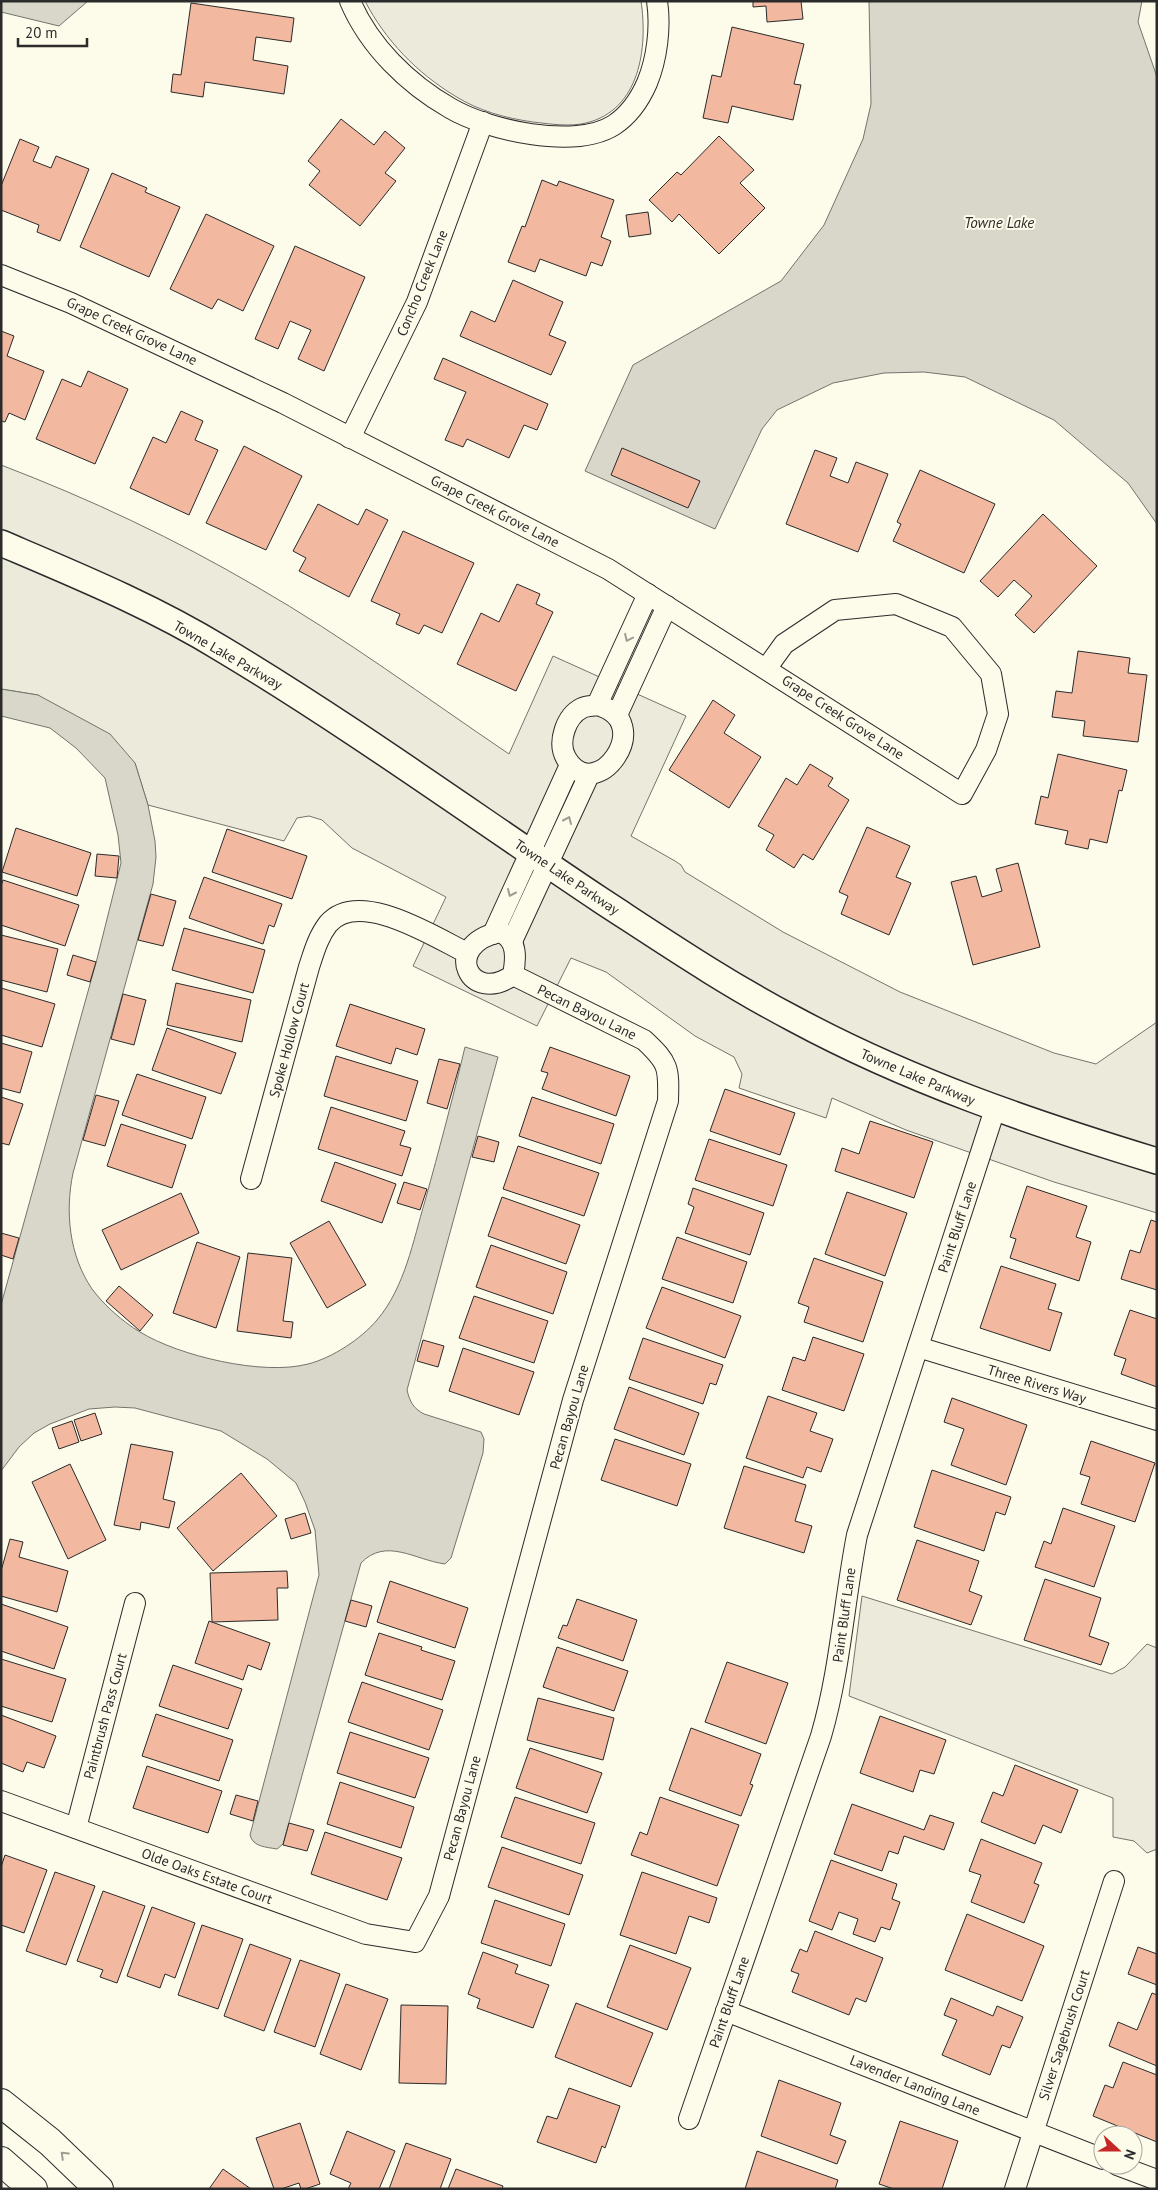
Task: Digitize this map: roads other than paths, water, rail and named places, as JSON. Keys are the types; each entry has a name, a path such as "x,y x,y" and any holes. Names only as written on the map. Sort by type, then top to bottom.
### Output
{"main road":[{"path":"1,2103 50,2142 99,2189"},
{"path":"1,2162 33,2189"}],"street":[{"path":"350,1 356,15 387,58 403,73 450,108 482,122 527,134 557,136 584,134 613,126 630,110 642,94 650,74 657,43 656,1"},
{"name":"Concho Creek Lane","path":"350,438 417,302 482,122"},
{"name":"Grape Creek Grove Lane","path":"1,275 71,303 160,344 582,556 648,594 962,794 986,750 998,714 991,674 952,627 896,604 835,610 784,644 766,669"},
{"name":"Towne Lake Parkway","path":"1,543 104,586 218,646 310,704 539,859 724,980 793,1019 864,1055 938,1087 995,1109 1157,1161"},
{"path":"597,705 648,594"},
{"path":"617,715 667,606"},
{"path":"597,705 607,707 617,715 622,726 623,738 619,754 600,771 589,775 578,772 570,765 562,753 561,740 566,726 582,708 597,705"},
{"path":"512,941 570,765"},
{"path":"493,934 589,775"},
{"name":"Spoke Hollow Court","path":"251,1179 318,940 329,923 345,913 368,910 398,920 467,953"},
{"path":"500,932 507,935 512,941 516,960 513,976 503,983 493,985 480,982 471,975 466,964 467,953 478,941 500,932"},
{"name":"Pecan Bayou Lane","path":"415,1942 439,1896 573,1400 668,1101 669,1074 661,1056 644,1040 513,976"},
{"name":"Paint Bluff Lane","path":"689,2119 821,1736 832,1698 849,1575 857,1535 995,1109"},
{"name":"Three Rivers Way","path":"918,1347 1157,1420"},
{"name":"Paintbrush Pass Court","path":"76,1828 135,1603"},
{"name":"Olde Oaks Estate Court","path":"1,1802 366,1934 415,1942"},
{"name":"Silver Sagebrush Court","path":"1014,2189 1114,1881"},
{"name":"Lavender Landing Lane","path":"726,2010 1093,2155"},
{"path":"1143,2175 1157,2180"}],"water":[{"path":"1,1 88,1 59,26 1,12"},
{"name":"Towne Lake","path":"869,1 1142,1 1138,22 1157,77 1157,524 1128,483 1054,420 965,377 924,372 884,373 833,383 777,410 762,429 715,529 585,471 633,365 781,281 824,225 863,139 871,104"},
{"path":"1,689 38,695 110,734 135,763 148,805 155,841 156,857 153,884 73,1173 69,1203 69,1218 74,1248 84,1276 102,1301 127,1323 157,1341 198,1356 222,1362 268,1367 289,1367 308,1364 327,1357 354,1341 377,1320 387,1307 407,1263 446,1124 465,1047 498,1057 407,1390 412,1404 424,1414 481,1432 484,1439 483,1453 451,1558 445,1564 391,1551 371,1555 361,1563 283,1844 277,1849 257,1844 250,1835 319,1575 315,1530 296,1483 267,1459 221,1431 135,1408 115,1407 89,1409 50,1424 34,1433 19,1447 1,1471 1,1305 97,959 121,863 118,835 105,778 76,748 50,728 1,716"}]}
